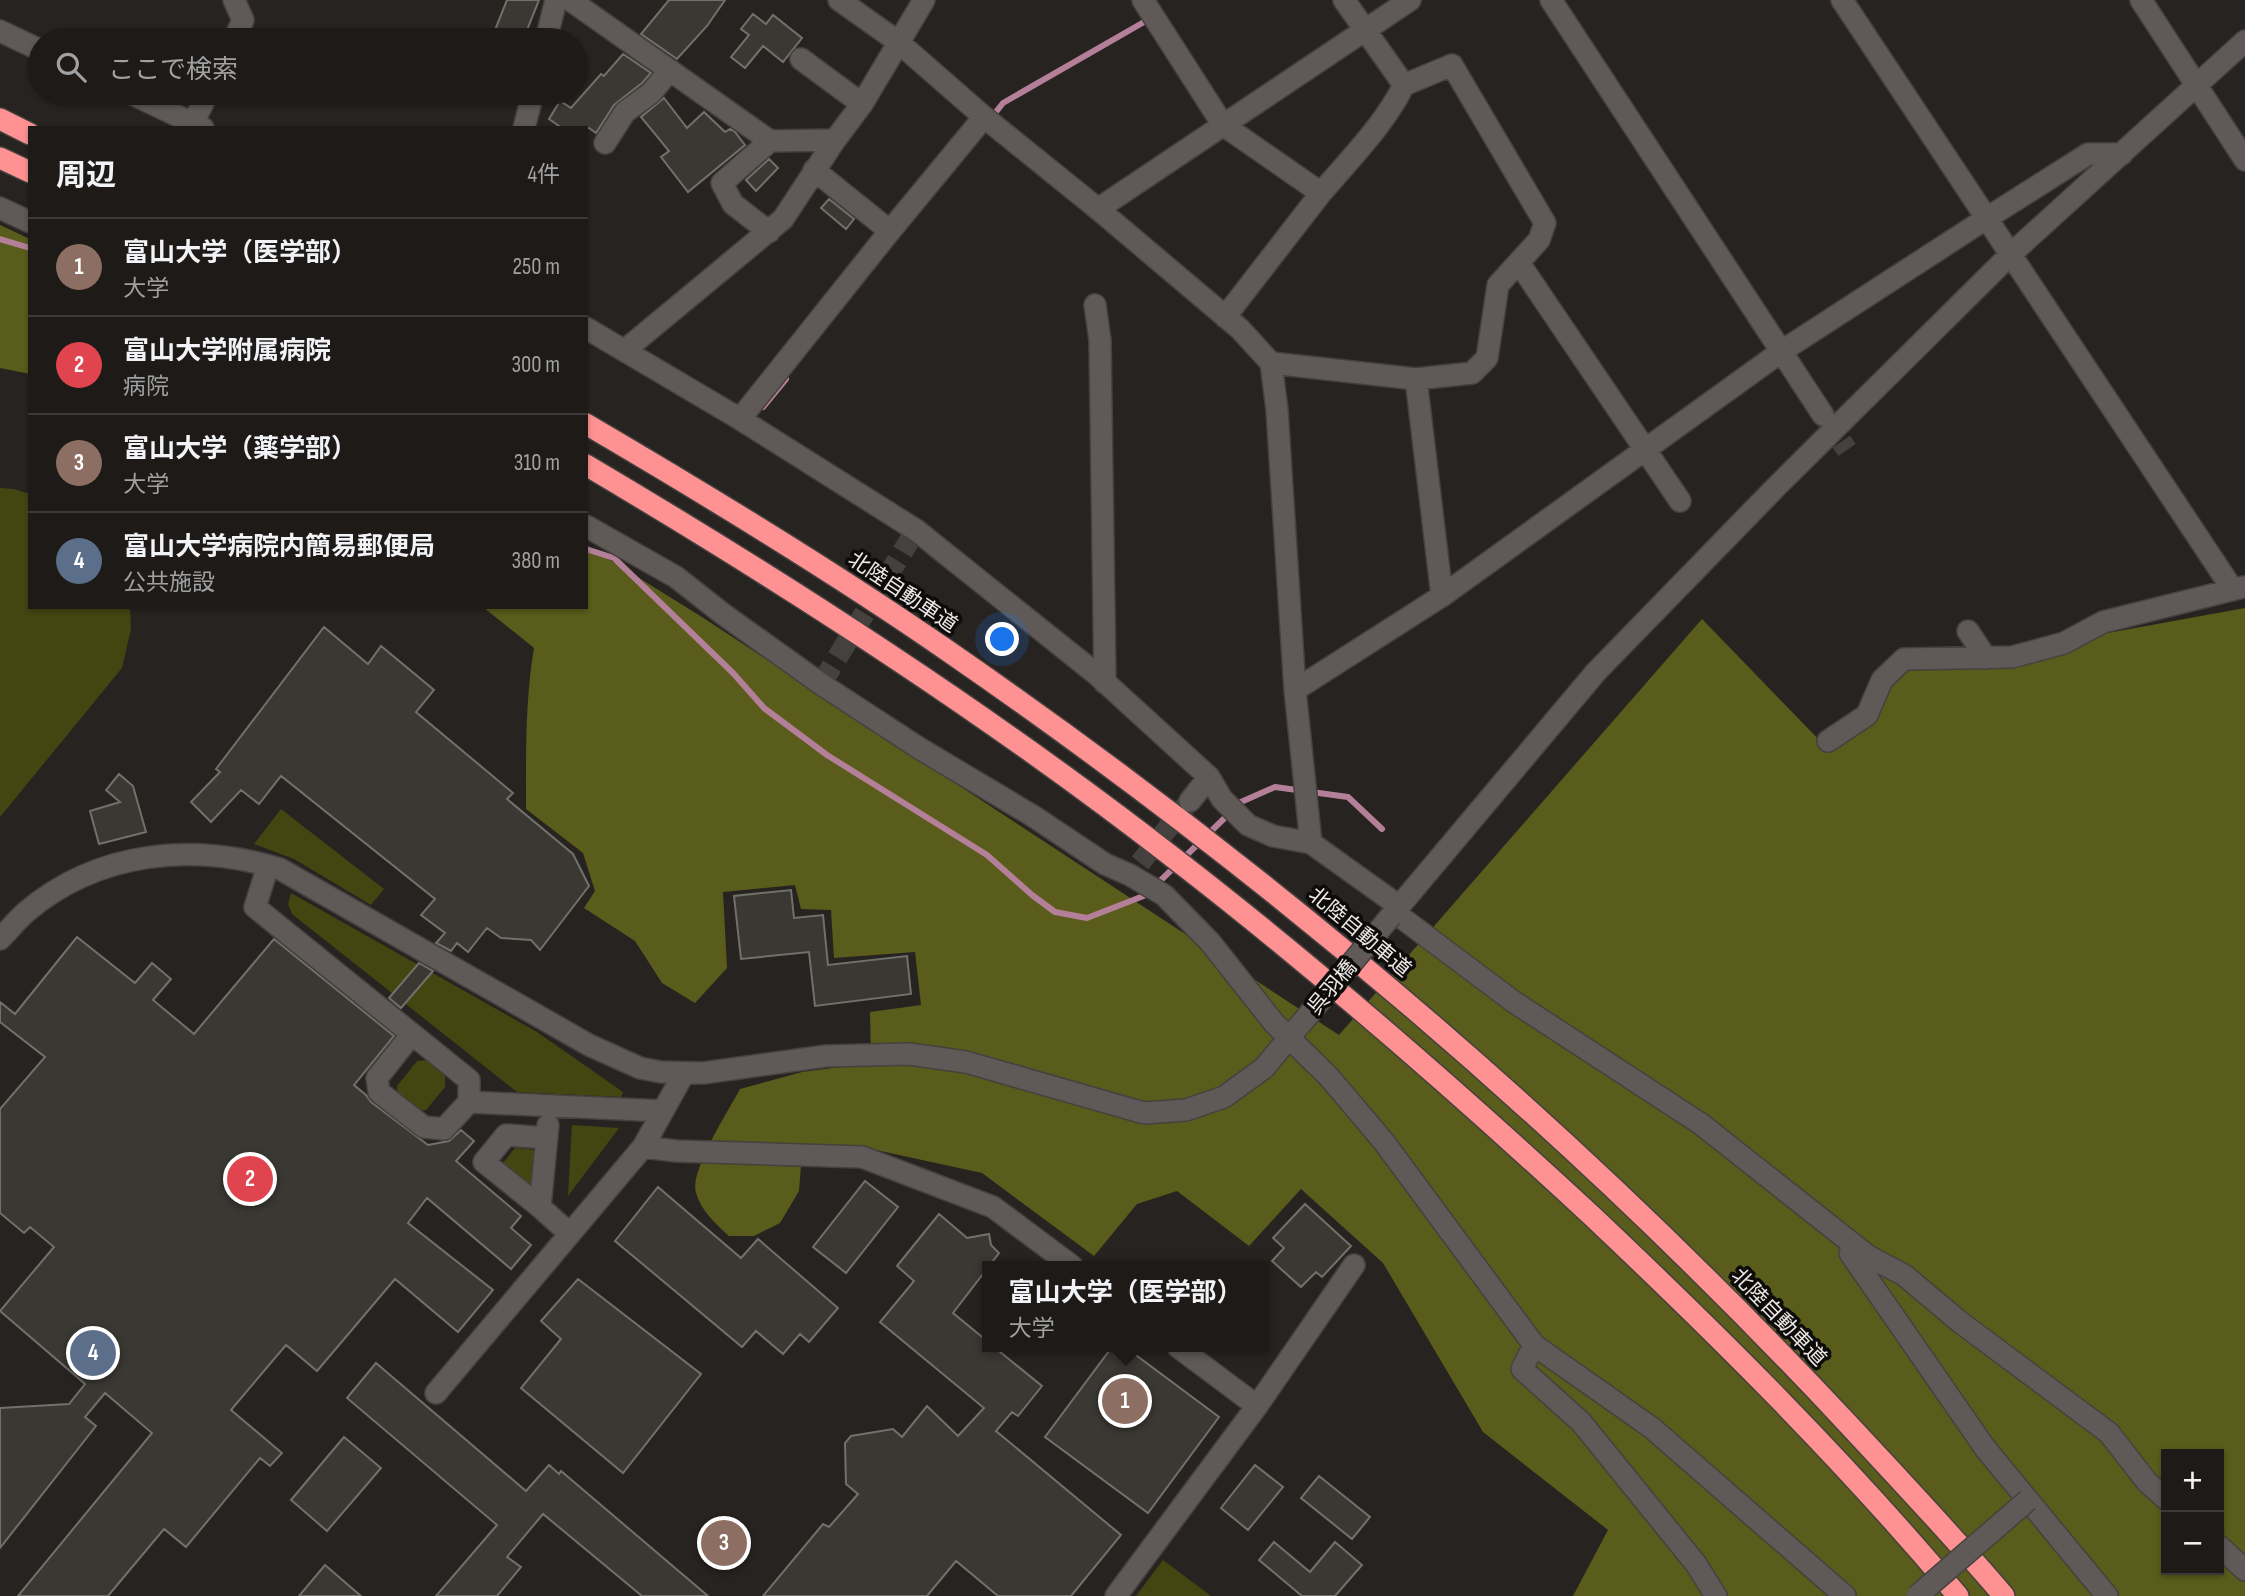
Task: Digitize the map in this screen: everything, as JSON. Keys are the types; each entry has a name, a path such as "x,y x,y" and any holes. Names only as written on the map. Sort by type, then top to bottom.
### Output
{"highway":[{"path":"0,119 28,133"},
{"path":"0,158 28,171"},
{"name":"北陸自動車道","path":"588,425 804,556 947,650 1184,823 1313,924 1434,1025 1661,1231 1771,1342 2004,1596"},
{"path":"588,466 810,602 925,678 1173,857 1293,953 1526,1154 1640,1262 1776,1397 1958,1596"}],"street":[{"path":"234,0 243,20 239,28"},
{"path":"549,28 556,0"},
{"path":"570,0 770,141 835,140"},
{"path":"839,0 897,41 984,117 1098,209 1225,317 1271,363 1277,410 1295,690 1311,843"},
{"path":"625,350 783,219 814,170 862,104 897,41 924,0"},
{"path":"1143,0 1223,125 1321,193"},
{"path":"1344,0 1404,85"},
{"path":"1098,209 1410,0"},
{"path":"1551,0 1823,415"},
{"path":"1828,741 1867,715 1882,680 1904,659 2012,657 2064,643 2103,622 2239,588 1842,0"},
{"path":"2141,0 2245,160"},
{"path":"0,31 28,44"},
{"name":"呉羽橋","path":"0,939 27,912 64,886 115,863 164,855 196,854 280,869 589,1045 640,1068 703,1073 827,1056 909,1054 966,1062 1144,1113 1186,1110 1224,1097 1264,1068 1596,672 1776,487 2011,254 2245,41"},
{"path":"801,59 862,104"},
{"path":"1225,317 1321,193 1369,137 1404,85 1452,65 1545,223 1539,240 1497,285 1487,358 1472,373 1416,379 1271,363"},
{"path":"605,143 625,112 651,93 670,70"},
{"path":"156,105 198,125 204,105"},
{"path":"525,126 530,105"},
{"path":"740,419 984,117"},
{"path":"769,232 733,204 722,183 770,141"},
{"path":"1295,690 1442,596 1782,351 1987,218 2088,154 2122,154"},
{"path":"814,170 890,231"},
{"path":"0,208 28,221"},
{"path":"1519,262 1680,501"},
{"path":"1095,304 1100,341 1105,683"},
{"path":"588,329 740,419 916,530 1105,683 1209,777 1222,799 1248,825 1273,836 1311,843 1514,1002 1701,1124 1868,1256 1904,1275 1960,1322 2109,1433 2147,1482 2161,1495"},
{"path":"1416,379 1442,596"},
{"path":"588,527 676,577 821,684 919,748 1033,816 1105,864 1135,869 1210,942 1274,1023 1295,1031 1329,1077 1384,1142 1534,1345 1653,1428 1845,1596"},
{"path":"1968,631 1986,658"},
{"path":"1189,801 1209,777"},
{"path":"268,866 255,907 469,1080 469,1102 444,1129 424,1127 379,1092 377,1077 412,1034"},
{"path":"436,1393 643,1147 684,1073"},
{"path":"469,1102 663,1111"},
{"path":"540,1207 550,1106"},
{"path":"547,1138 506,1135 484,1162 570,1234"},
{"path":"643,1147 862,1157 993,1207 1065,1261"},
{"path":"1850,1253 1985,1448 2107,1596"},
{"path":"1116,1596 1257,1406 1354,1265"},
{"path":"1534,1345 1521,1369 1581,1422 1696,1564 1716,1596"},
{"path":"1185,1352 1257,1406"},
{"path":"1917,1596 2028,1500"},
{"path":"2224,1551 2245,1570"}],"shaded area":[{"path":"0,225 28,238 28,374 0,368"},
{"path":"0,488 28,493 28,609 130,609 131,629 122,668 0,817"},
{"path":"588,546 702,617 1339,1035 1702,619 1829,750 1899,671 2245,608 2245,1596 1573,1596 1608,1530 1483,1432 1383,1263 1301,1189 1249,1246 1177,1191 1137,1204 1094,1256 982,1173 862,1147 802,1153 799,1191 780,1223 754,1236 729,1236 702,1206 695,1183 704,1156 740,1089 802,1072 871,1063 870,1012 921,1005 915,952 834,958 831,910 801,909 795,885 723,892 727,968 695,1003 662,983 635,941 584,908 595,891 583,853 526,809 526,748 534,648 485,609 588,609"},
{"path":"281,809 384,889 371,905 294,859 254,844"},
{"path":"291,893 537,1032 623,1092 621,1097 517,1092 292,914 288,904"},
{"path":"427,1060 445,1076 445,1087 426,1110 416,1111 398,1095 397,1086 417,1061"},
{"path":"572,1125 619,1128 568,1196"},
{"path":"515,1148 538,1150 534,1189 503,1163"},
{"path":"1163,1560 1211,1596 1136,1596"}],"building":[{"path":"507,0 539,0 528,28 496,28"},
{"path":"669,0 725,0 707,26 677,59 641,34"},
{"path":"753,14 766,24 773,15 802,38 783,62 763,46 745,68 731,57 749,35 741,29"},
{"path":"623,54 651,73 614,105 596,133 588,126 559,126 549,119 558,105 571,108 574,105 588,105 588,89 601,74 604,76"},
{"path":"664,98 687,128 704,112 725,132 730,129 735,132 745,145 688,192 661,157 669,151 641,117"},
{"path":"769,159 778,168 756,191 746,180"},
{"path":"829,199 854,219 846,229 821,208"},
{"path":"324,627 368,664 381,646 434,690 416,712 513,793 507,799 573,854 589,886 540,950 531,940 501,938 487,928 468,952 457,943 451,951 436,943 445,933 421,915 435,899 281,776 259,804 241,790 211,822 191,802 220,772 216,769"},
{"path":"119,774 133,786 146,832 99,844 90,811 120,802 106,790"},
{"path":"791,890 794,918 823,915 828,965 907,956 911,994 815,1006 809,952 741,959 734,896"},
{"path":"77,937 135,983 152,963 171,979 153,1000 194,1034 274,939 394,1036 354,1085 371,1102 428,1145 449,1141 461,1130 474,1141 456,1161 521,1216 511,1228 531,1245 511,1269 427,1198 408,1223 493,1290 458,1332 395,1279 317,1371 286,1345 231,1410 282,1453 270,1466 260,1458 186,1547 164,1529 108,1596 18,1596 152,1433 105,1393 85,1417 96,1426 0,1548 0,1408 69,1404 85,1384 0,1311 54,1247 30,1227 24,1233 0,1213 0,1109 45,1057 0,1022 0,1002 15,1014"},
{"path":"419,963 433,971 401,1008 389,998"},
{"path":"865,1181 898,1207 846,1273 813,1247"},
{"path":"658,1187 741,1258 758,1239 838,1308 809,1342 800,1334 783,1354 756,1331 742,1347 615,1241"},
{"path":"1305,1204 1351,1246 1322,1277 1316,1272 1301,1287 1272,1261 1284,1248 1273,1238"},
{"path":"939,1214 967,1238 989,1234 991,1245 999,1253 993,1261 982,1261 982,1275 953,1313 982,1337 982,1352 1000,1352 1042,1386 1018,1416 1012,1412 996,1431 1121,1535 1071,1596 998,1596 956,1561 927,1596 763,1596 823,1524 829,1527 858,1494 846,1484 845,1443 851,1436 893,1429 902,1437 927,1406 958,1436 984,1408 880,1322 914,1281 897,1266"},
{"path":"578,1279 701,1374 623,1473 521,1388 561,1339 541,1321"},
{"path":"1108,1352 1132,1352 1219,1417 1148,1513 1045,1437"},
{"path":"376,1363 526,1491 549,1465 559,1474 561,1471 708,1596 642,1596 543,1514 507,1557 521,1567 497,1596 436,1596 497,1525 347,1398"},
{"path":"344,1437 381,1468 327,1531 291,1500"},
{"path":"1255,1465 1283,1487 1248,1530 1221,1508"},
{"path":"1319,1476 1370,1517 1352,1539 1301,1498"},
{"path":"1274,1542 1310,1572 1335,1542 1362,1565 1335,1596 1302,1596 1259,1560"},
{"path":"325,1565 361,1596 299,1596"}],"waterway":[{"path":"992,117 1003,103 1151,18"},
{"path":"0,239 28,247"},
{"path":"763,407 786,379"},
{"path":"588,550 614,558 733,673 764,708 827,755 987,855 1055,912 1087,918 1149,892"},
{"path":"1157,884 1241,802 1275,787 1348,797 1382,829"}],"tunnel":[{"path":"1824,416 1847,450"},
{"path":"821,684 916,530"},
{"path":"1140,863 1188,803"}],"place":[{"name":"富山大学附属病院","path":"250,1179"},
{"name":"富山大学病院内簡易郵便局","path":"93,1353"},
{"name":"富山大学（医学部）","path":"1125,1401"},
{"name":"富山大学（薬学部）","path":"724,1543"}]}
